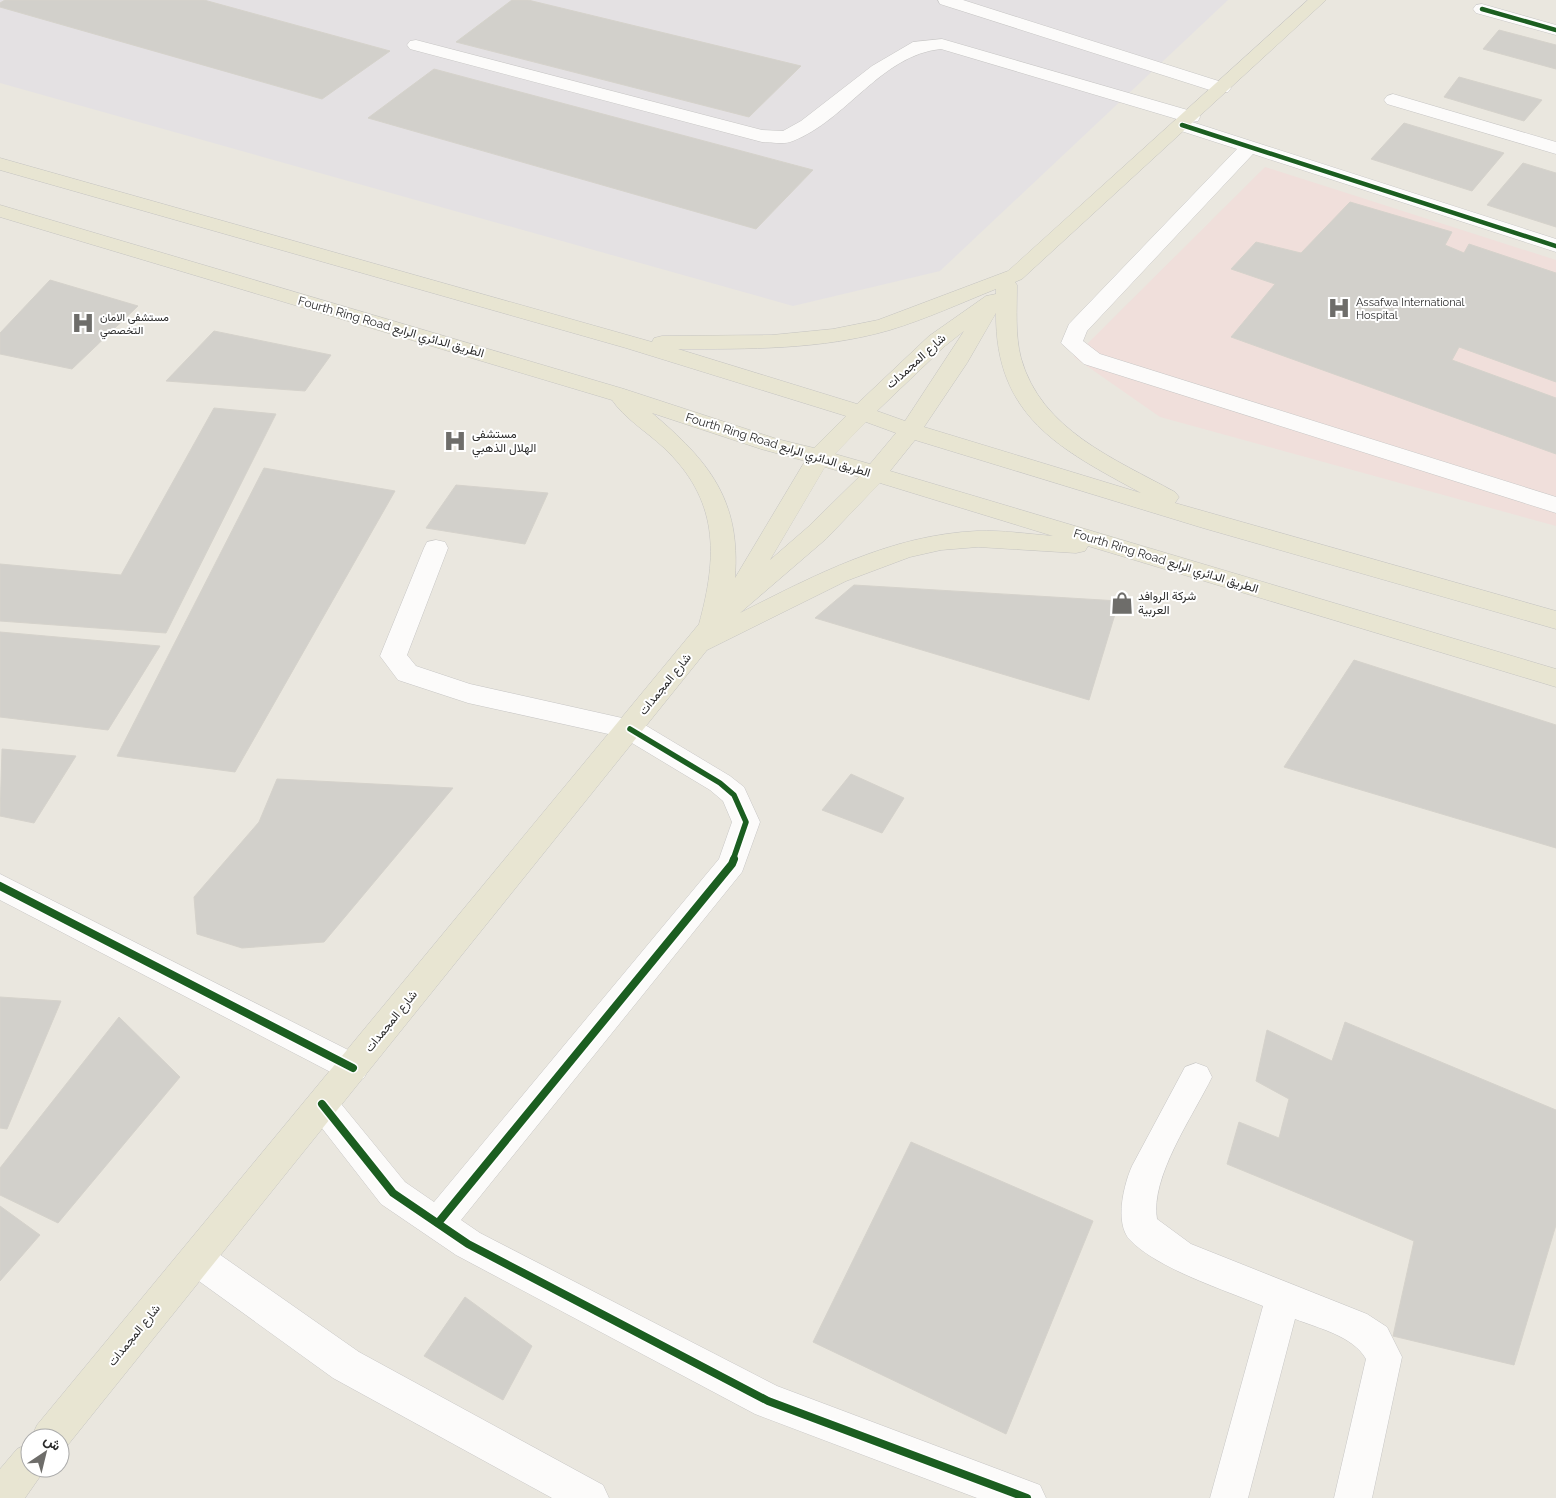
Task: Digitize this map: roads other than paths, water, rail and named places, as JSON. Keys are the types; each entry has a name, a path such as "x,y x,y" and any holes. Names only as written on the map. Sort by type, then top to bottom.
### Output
{"main road":[{"path":"634,343 764,342 833,335 883,325 1005,287 1318,0"},
{"path":"0,164 634,343 861,413 944,442 1212,522 1556,620"},
{"name":"Fourth Ring Road الطريق الدائري الرابع","path":"0,211 616,394 769,444 819,457 1556,678"},
{"path":"1005,287 1010,359 1024,394 1037,413 1060,434 1086,452 1212,522"},
{"name":"شارع المجمدات","path":"58,1428 713,626 819,457 861,413 937,341 1005,287"},
{"name":"شارع المجمدات","path":"713,626 818,533 874,474 910,429 960,359 1005,287"},
{"path":"616,394 688,458 701,475 713,496 722,523 724,570 713,626"},
{"path":"713,626 848,569 908,548 977,539 1117,546"},
{"path":"1,1498 20,1474"}],"street":[{"path":"959,2 1222,88"},
{"path":"1482,9 1556,30"},
{"path":"416,45 762,136 786,137 808,125 878,70 919,46 942,44 1186,121 1248,147 1556,246"},
{"path":"1393,100 1556,148"},
{"path":"1248,147 1077,330 1072,343 1092,359 1556,505"},
{"path":"436,548 393,656 407,673 468,693 630,729 720,783 734,795 746,822 732,864 438,1223"},
{"path":"0,886 353,1068"},
{"path":"1196,1077 1144,1177 1138,1206 1141,1228 1179,1255 1283,1299 1354,1326 1374,1339 1384,1357 1353,1498"},
{"path":"322,1104 393,1193 468,1244 768,1401 1027,1498"},
{"path":"196,1259 346,1365 590,1498"},
{"path":"1229,1498 1283,1299"}],"place":[{"name":"Assafwa International Hospital","path":"1339,308"},
{"name":"مستشفى الامان التخصصي","path":"83,323"},
{"name":"مستشفى الهلال الذهبي","path":"455,441"},
{"name":"شركة الروافد العربية","path":"1122,603"}]}
